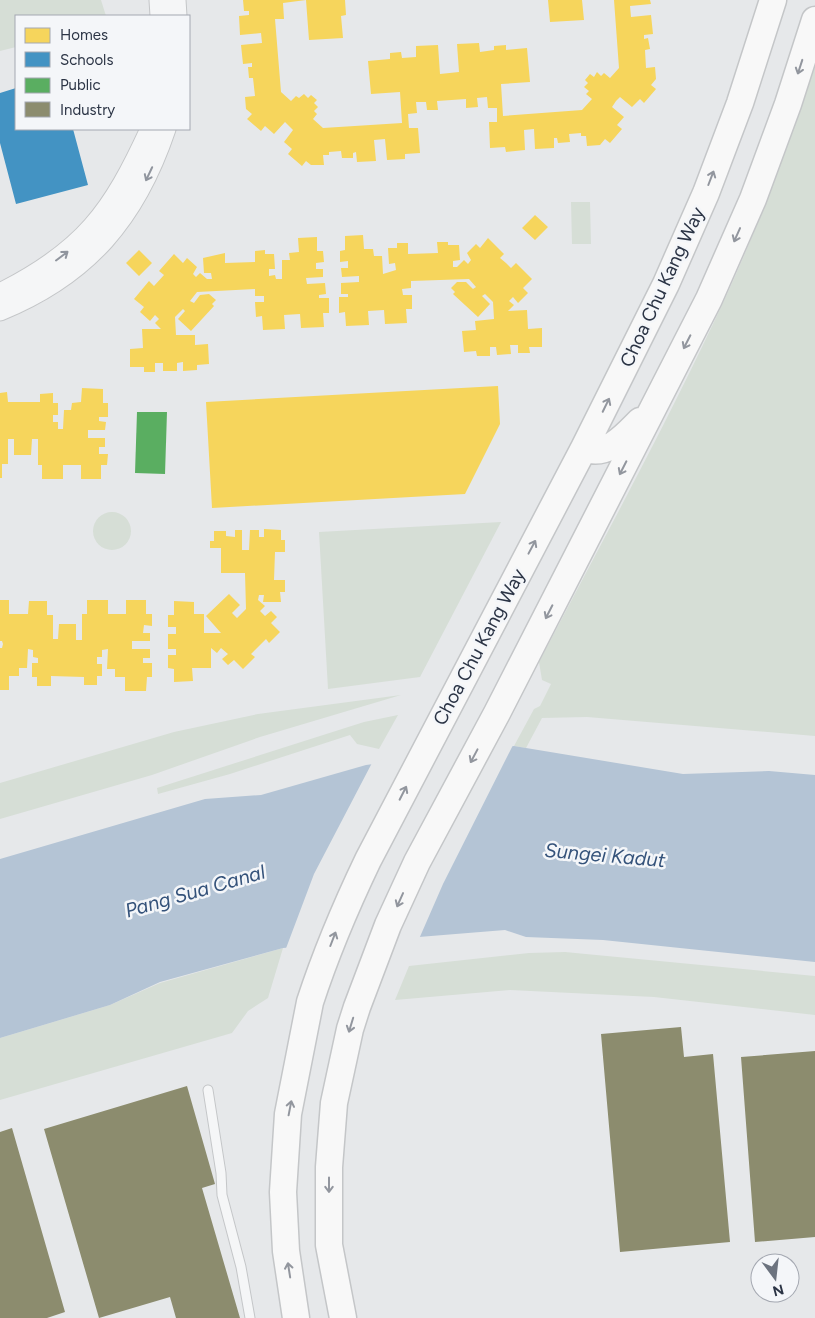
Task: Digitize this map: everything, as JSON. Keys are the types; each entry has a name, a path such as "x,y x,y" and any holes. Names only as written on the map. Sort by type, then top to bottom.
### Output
{"main road":[{"name":"Choa Chu Kang Way","path":"296,1318 286,1251 283,1192 288,1114 315,985 339,922 368,860 584,448 666,284 706,193 740,103 773,0"},
{"path":"343,1318 329,1245 329,1167 334,1103 350,1029 368,979 417,862 497,713 709,299 753,199 788,104 815,20"},
{"path":"584,448 590,451 602,450 616,444 654,409"}],"street":[{"path":"159,0 160,15"},
{"path":"176,0 178,15"},
{"path":"0,293 52,263 75,246 94,226 116,198 150,130"},
{"path":"0,311 30,298 66,276 107,239 138,195 149,174 166,130"}],"lane":[{"path":"208,1090 221,1173 222,1195 242,1267 250,1318"}],"shaded area":[{"path":"0,0 101,0 106,15 15,15 15,47 0,51"},
{"path":"815,67 815,736 587,717 542,718 526,748 514,746 534,709 540,706 551,684 542,680 539,662 660,432 740,265 774,181"},
{"path":"571,202 590,202 591,244 572,244"},
{"path":"112,512 126,517 131,531 126,545 112,550 98,545 93,531 98,517"},
{"path":"501,522 420,677 328,689 319,532"},
{"path":"401,695 260,737 152,775 0,819 0,783 174,732 258,714"},
{"path":"398,715 379,749 357,744 350,735 230,774 158,794 157,788 364,722"},
{"path":"283,948 268,998 248,1011 232,1033 0,1100 0,1038 110,1005 160,983"},
{"path":"565,952 815,976 815,1015 654,997 510,990 395,1000 409,966 529,953"}],"water":[{"path":"514,746 683,774 769,771 815,775 815,962 603,940 526,937 505,930 283,948 160,982 110,1005 0,1038 0,859 205,799 261,795 366,765"}],"pier":[{"path":"514,743 443,884 419,939 285,951 314,874 373,761"}],"building: Homes":[{"path":"243,0 306,0 283,3 284,19 275,19 281,92 291,101 296,96 299,98 304,94 308,98 311,95 317,100 314,103 318,107 314,111 317,114 313,119 323,128 402,123 400,92 371,94 368,61 390,59 390,53 401,52 402,58 416,57 416,46 438,45 440,74 459,72 457,44 479,43 480,52 494,50 494,46 506,45 506,50 527,48 530,82 501,84 503,116 582,110 592,99 586,94 589,91 584,87 588,83 585,80 590,74 594,77 597,72 601,76 604,73 610,78 619,68 614,0 650,0 651,4 630,6 631,17 651,15 653,34 644,35 644,39 648,38 650,49 645,50 646,68 655,67 656,79 651,85 656,89 644,103 640,99 632,107 620,97 616,101 612,107 624,117 617,125 622,129 610,143 605,139 600,145 587,146 586,136 581,136 581,133 569,134 570,142 558,143 557,138 554,138 554,148 535,149 534,129 524,130 525,150 506,152 505,147 490,148 489,122 497,122 497,108 488,108 487,97 477,98 478,107 466,108 466,99 437,101 438,110 427,110 426,102 416,102 417,113 408,114 409,128 418,128 420,153 405,154 405,159 387,160 385,139 374,140 376,161 357,162 356,152 353,153 353,158 342,158 341,151 329,152 329,155 323,155 324,165 311,165 306,161 302,166 288,154 292,149 284,142 293,130 285,122 274,134 265,126 261,131 247,119 252,114 246,109 245,97 255,96 253,78 249,78 248,67 252,67 252,63 243,64 241,45 262,43 261,33 240,35 239,16 249,15 249,11 244,11"},
{"path":"306,0 345,0 346,15 341,16 343,38 309,40"},
{"path":"548,0 582,0 584,20 550,22"},
{"path":"535,215 548,227 535,240 522,228"},
{"path":"363,235 364,249 373,249 374,256 382,256 383,274 396,270 395,263 389,264 388,248 397,248 397,243 408,243 408,254 438,253 437,242 459,245 460,260 453,261 453,267 457,267 464,260 468,264 471,260 467,253 476,244 480,248 488,238 504,254 500,258 511,268 516,263 532,279 523,288 528,293 518,303 513,297 509,301 514,305 508,311 527,310 528,329 542,328 542,347 529,347 530,353 518,353 518,345 510,345 511,354 497,355 496,347 490,347 490,356 477,356 476,351 464,352 462,331 476,330 475,321 494,319 493,302 485,294 482,296 490,304 478,317 453,294 455,292 451,288 457,282 466,282 473,289 476,287 469,279 411,281 411,288 402,289 403,295 412,295 412,309 406,309 407,323 385,324 384,310 368,311 369,325 346,326 345,312 339,313 339,297 348,297 348,294 341,294 341,283 359,282 359,276 342,277 341,268 348,268 348,261 340,262 340,251 345,250 345,236"},
{"path":"317,237 317,251 323,251 324,262 316,263 316,269 323,269 323,277 306,278 307,284 325,283 326,294 319,295 319,298 329,298 329,313 323,313 324,327 301,328 300,314 284,315 285,329 263,330 262,316 256,317 255,302 264,302 264,296 255,296 255,289 197,292 190,301 194,303 200,295 209,294 216,300 212,304 214,306 191,331 178,319 185,311 183,309 175,317 176,335 195,335 195,345 208,344 209,364 197,365 197,370 183,371 183,362 177,363 177,371 163,371 163,363 155,363 155,372 144,372 144,367 130,367 130,349 143,348 142,329 161,329 155,323 159,319 155,315 150,321 140,312 144,307 134,299 149,281 154,286 164,275 159,271 174,254 183,263 187,258 197,267 193,274 196,277 200,273 207,279 212,279 211,273 204,273 203,258 225,253 225,263 255,262 255,251 265,250 265,254 274,254 275,269 269,269 269,276 275,275 276,279 282,279 282,260 290,260 289,253 299,252 298,238"},
{"path":"139,250 152,263 139,276 126,263"},
{"path":"498,386 500,424 465,494 212,508 206,402"},
{"path":"82,388 103,389 103,403 108,403 108,417 99,417 99,421 106,422 105,430 88,430 88,438 105,438 105,447 99,447 99,454 108,454 107,465 101,465 101,479 81,479 81,465 63,465 63,479 42,479 42,465 38,465 38,439 32,439 31,455 14,455 14,439 8,439 8,464 2,464 2,478 0,478 0,393 7,392 8,402 40,402 40,394 53,393 53,403 58,403 58,415 53,415 53,422 58,422 58,429 63,429 64,410 71,410 72,403 81,402"},
{"path":"264,529 281,530 281,540 285,540 285,552 275,552 274,580 285,580 285,592 280,592 281,602 263,602 264,595 259,595 258,600 265,606 260,611 265,616 271,611 277,617 271,623 280,632 269,643 266,639 251,654 255,657 243,669 234,660 228,665 222,659 228,654 221,648 217,653 211,648 211,668 192,668 193,681 174,682 174,669 168,668 168,655 176,655 176,649 168,649 168,634 176,634 176,627 168,627 168,615 174,615 174,601 194,602 194,614 204,614 204,633 221,633 206,616 229,594 240,605 232,613 237,618 246,609 245,573 221,573 221,548 210,548 210,541 214,541 214,531 226,531 226,536 235,537 235,530 242,530 242,550 249,550 250,530 259,530 259,537 264,537"},
{"path":"0,600 9,600 9,614 28,614 29,601 47,601 47,615 53,615 53,639 58,639 59,624 76,624 76,640 82,640 82,614 87,614 87,600 108,600 108,614 126,614 126,600 146,600 146,614 152,614 152,626 144,625 143,633 150,633 150,641 132,641 132,649 150,649 150,658 143,658 143,663 152,663 152,677 147,677 146,691 125,691 125,677 115,677 115,669 107,669 108,649 102,650 102,657 97,657 97,664 102,664 102,676 97,676 97,685 84,685 84,677 51,676 51,686 37,686 37,677 32,677 32,663 38,663 38,658 33,657 33,650 28,649 27,668 19,668 19,676 9,676 9,690 0,690 0,648 2,648 3,644 0,641"}],"building: Schools":[{"path":"15,88 15,130 73,130 88,185 16,204 0,143 0,93"}],"building: Public":[{"path":"137,412 167,412 165,474 135,473"}],"building: Industry":[{"path":"681,1027 684,1057 713,1054 730,1242 620,1252 601,1034"},
{"path":"815,1051 815,1237 755,1242 741,1057"},
{"path":"187,1086 215,1184 202,1188 240,1318 176,1318 170,1297 99,1318 44,1129"},
{"path":"12,1128 65,1312 47,1318 0,1318 0,1132"}],"water label":[{"name":"Sungei Kadut","path":"605,855"},
{"name":"Pang Sua Canal","path":"195,891"}]}
